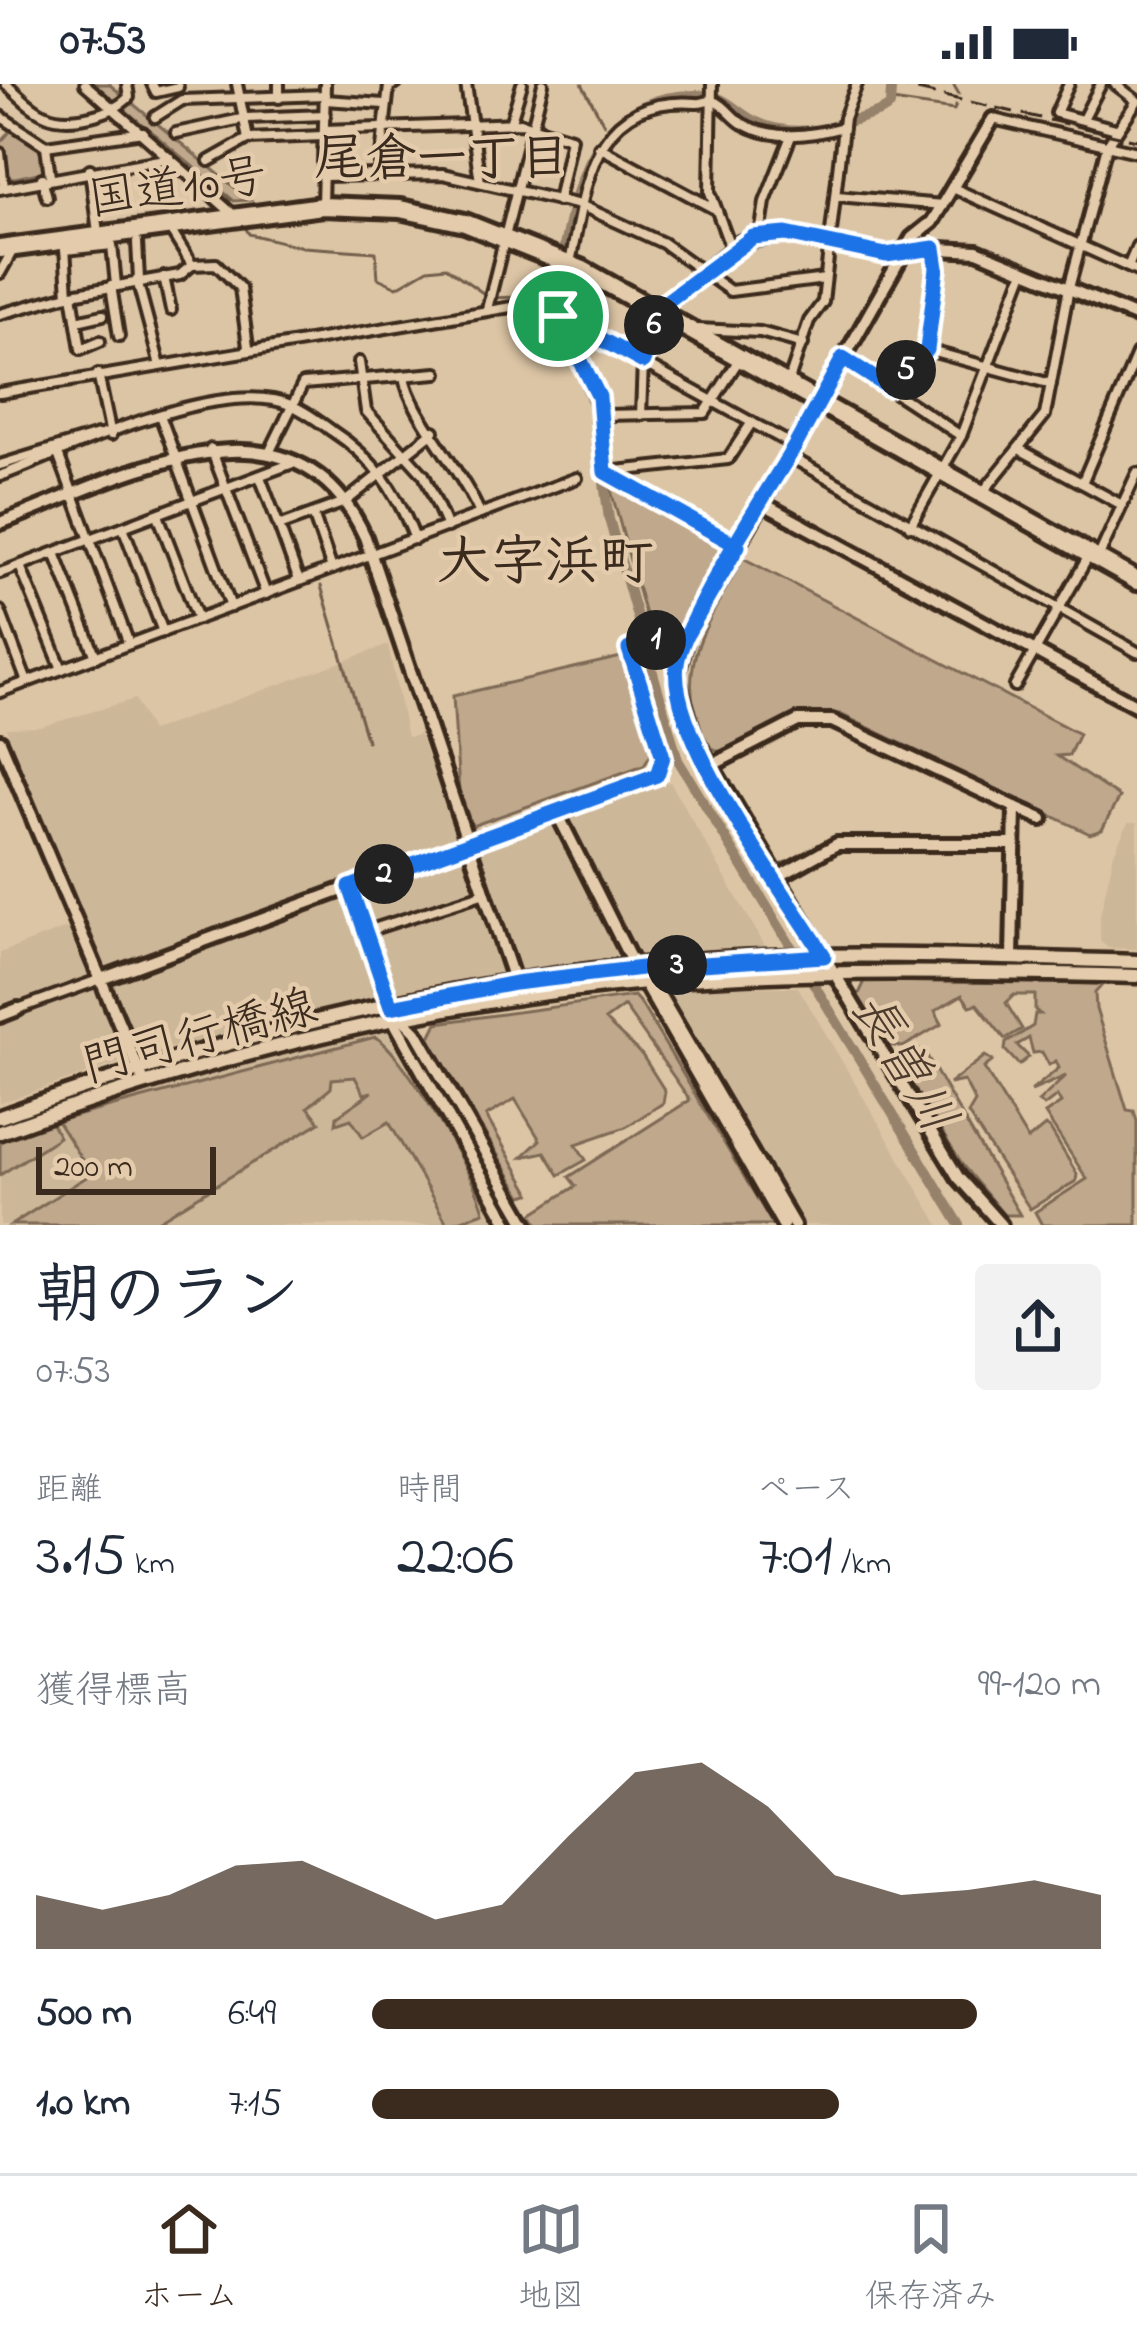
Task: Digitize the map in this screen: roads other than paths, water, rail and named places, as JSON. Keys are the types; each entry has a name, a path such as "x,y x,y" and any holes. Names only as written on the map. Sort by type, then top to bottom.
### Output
{"highway":[{"name":"国道10号","path":"6,245 64,242 98,232 322,203 408,204 504,233 577,264 1137,578"},
{"name":"国道10号","path":"98,232 231,213"},
{"name":"国道10号","path":"697,329 789,381"}],"main road":[{"path":"821,398 687,634 676,676 708,767 824,956"},
{"name":"門司行橋線","path":"391,1014 406,1018 645,978 824,956 1137,962"},
{"name":"門司行橋線","path":"0,1117 142,1076 515,983 834,971 1137,976"},
{"name":"門司行橋線","path":"0,1132 142,1076"}],"street":[{"path":"6,84 51,117 116,110 129,97 128,84"},
{"path":"85,84 221,199 231,213"},
{"path":"152,84 156,92 177,86 182,100"},
{"path":"237,84 248,139"},
{"path":"279,84 279,98"},
{"path":"322,203 325,84"},
{"path":"379,174 383,104 389,86 396,84"},
{"path":"466,84 480,182"},
{"path":"510,124 522,84"},
{"path":"487,309 543,84"},
{"path":"712,84 714,208 731,249"},
{"path":"789,381 809,321 823,302 843,124 857,84"},
{"path":"1069,84 1057,113 1137,129"},
{"path":"984,491 1045,415 1069,288 1084,249 1107,146 1137,101 1109,85 1083,119"},
{"path":"155,117 182,100 324,98 383,104"},
{"path":"0,393 248,347 547,301 564,294 577,264 580,205 599,147 614,128 662,102 711,100 742,124 791,136 843,124"},
{"path":"176,134 246,118 325,115"},
{"path":"0,116 46,146 143,132"},
{"path":"821,398 906,252 943,205 993,119 1137,152"},
{"path":"208,161 248,139 510,124 571,137 558,201"},
{"path":"760,235 765,202 791,136"},
{"path":"46,146 47,197"},
{"path":"599,147 714,208"},
{"path":"0,153 2,188 172,158"},
{"path":"90,169 98,232"},
{"path":"323,176 443,174 580,205 663,243 736,292 825,279"},
{"path":"952,188 1133,269 1137,247"},
{"path":"837,196 943,205"},
{"path":"168,225 169,236 192,265"},
{"path":"641,415 643,362 660,308 731,249 760,235 886,255 934,248 977,251 1137,317"},
{"path":"100,341 81,349 64,242 112,245 118,336"},
{"path":"137,242 138,280 159,362"},
{"path":"0,273 6,245"},
{"path":"888,387 927,350 937,268 934,248"},
{"path":"0,314 138,280 180,275 192,265 216,264 236,282 248,347"},
{"path":"910,526 961,436 1025,270"},
{"path":"164,277 171,310"},
{"path":"547,301 584,359 603,415 598,449 605,472 738,546"},
{"path":"76,321 103,315"},
{"path":"558,316 752,422 910,526 1060,604 1137,652"},
{"path":"697,329 760,332 803,344"},
{"path":"927,350 1051,384"},
{"path":"1082,483 1137,354"},
{"path":"603,415 705,412 740,357"},
{"path":"843,358 961,436"},
{"path":"359,362 366,411 407,452 446,527"},
{"path":"269,453 303,384 437,373"},
{"path":"98,374 111,435"},
{"path":"404,376 407,399 434,431 480,514"},
{"path":"0,476 161,418 235,399 291,405 348,441 382,472 415,538"},
{"path":"161,418 231,607"},
{"path":"605,472 728,459 752,422"},
{"path":"278,526 345,502 434,431"},
{"path":"0,465 111,435"},
{"path":"211,449 266,594"},
{"path":"0,523 211,449 269,453 294,463 345,502 371,555 515,983"},
{"path":"1019,449 1122,505"},
{"path":"58,454 129,645"},
{"path":"0,573 294,463"},
{"path":"1015,686 1087,559 1099,556 1137,473"},
{"path":"260,477 299,581"},
{"path":"0,692 577,478"},
{"path":"762,502 1137,706"},
{"path":"158,514 198,619"},
{"path":"313,514 332,569"},
{"path":"123,527 163,632"},
{"path":"55,553 96,657"},
{"path":"20,566 62,669"},
{"path":"0,610 27,682"},
{"path":"0,1016 661,771 663,757 629,649 687,634"},
{"path":"708,767 788,726 821,720 843,724 1042,819"},
{"path":"0,741 142,1076"},
{"path":"1012,958 1015,807"},
{"path":"556,811 631,960 794,1225"},
{"path":"776,878 837,844 1014,844"},
{"path":"350,887 391,1014 509,1225"},
{"path":"367,932 484,893"},
{"path":"824,956 958,1177 1001,1225"},
{"path":"645,978 784,1225"},
{"path":"406,1018 527,1225"}],"waterway":[{"path":"582,84 604,124"},
{"path":"953,84 959,94"},
{"name":"長曽川","path":"564,247 589,162 623,118 647,104 677,96 714,96 757,122 804,131 880,112 890,106 891,90"},
{"path":"892,101 954,110 956,105"},
{"path":"144,131 231,200"},
{"path":"244,225 249,234 303,247 376,252 378,278 397,287 428,269 446,267 490,298 547,296"},
{"name":"長曽川","path":"556,266 555,311 593,404 609,519 678,760 960,1225"},
{"path":"321,586 367,741"}],"railway":[{"path":"891,84 1137,140"}],"district":[{"name":"尾倉一丁目","path":"442,156"},
{"name":"大字浜町","path":"545,559"}]}
